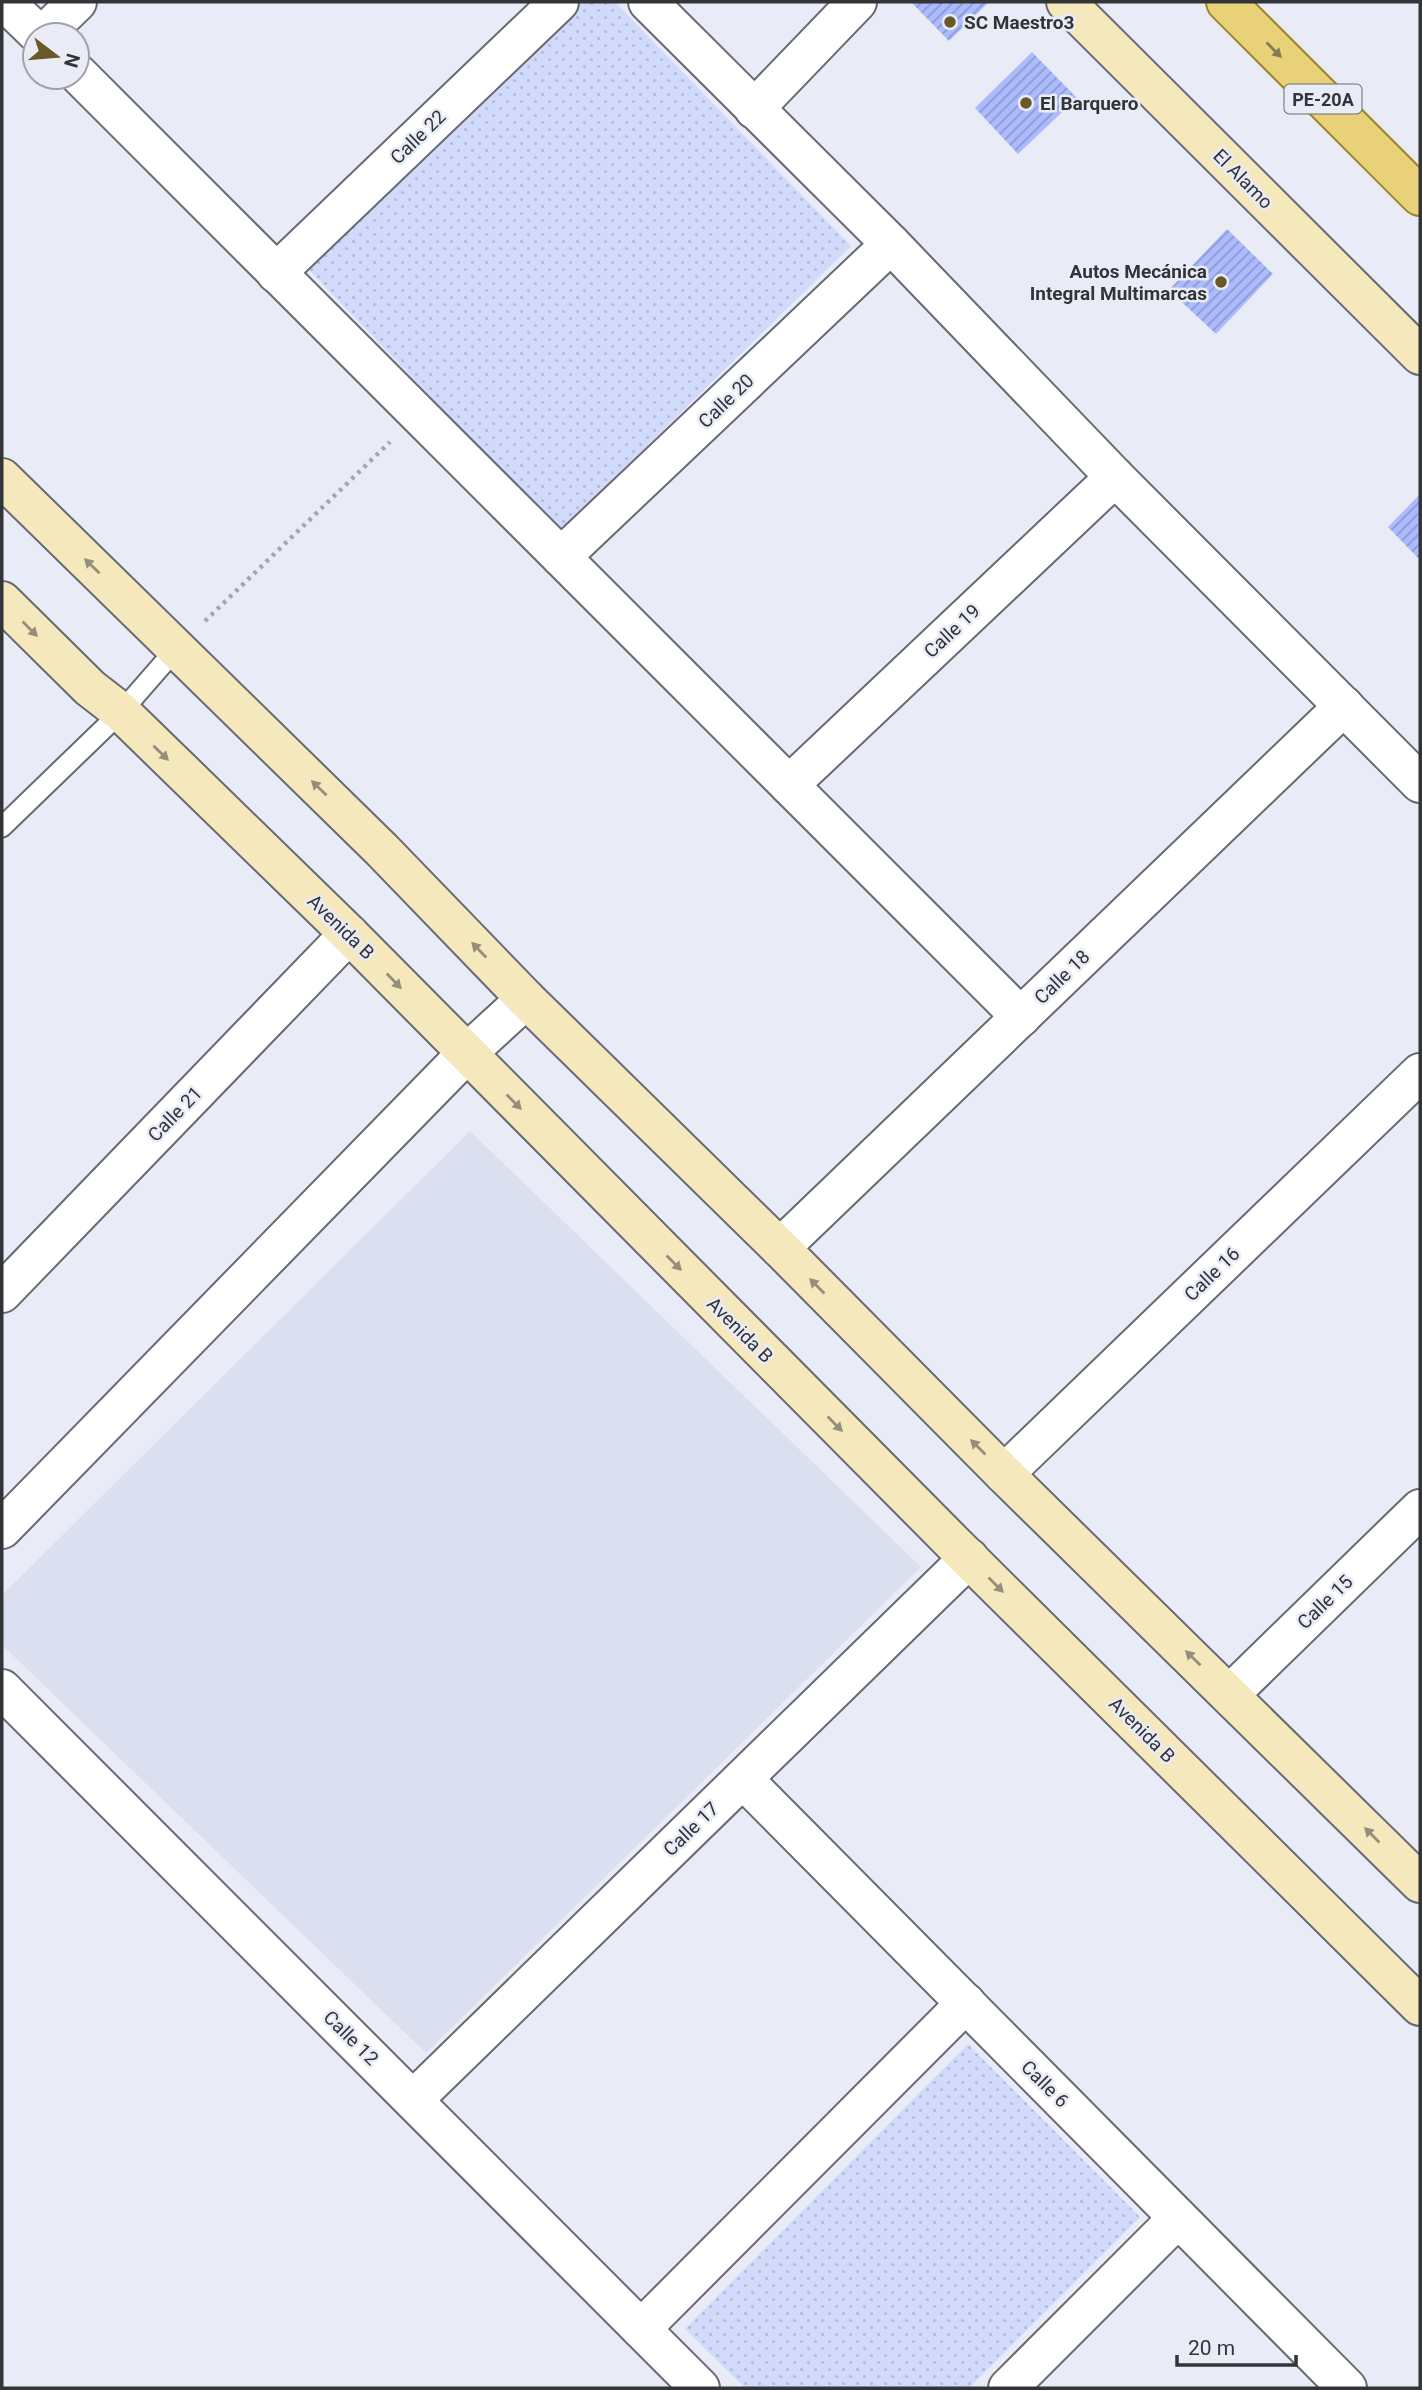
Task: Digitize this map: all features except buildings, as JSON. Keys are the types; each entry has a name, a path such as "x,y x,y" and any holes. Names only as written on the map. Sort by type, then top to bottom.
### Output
{"main road":[{"name":"PE-20A","path":"1226,2 1420,196"}],"street":[{"path":"5,2 26,21"},
{"path":"56,21 77,2"},
{"name":"Calle 22","path":"276,273 559,2"},
{"path":"648,2 891,244 1115,477 1420,783"},
{"path":"754,109 857,2"},
{"name":"El Alamo","path":"1066,2 1420,355"},
{"path":"91,87 1021,1017"},
{"name":"Calle 20","path":"561,557 891,244"},
{"name":"Calle 19","path":"789,785 1115,477"},
{"path":"2,478 382,850 526,999 1420,1883"},
{"name":"Avenida B","path":"2,601 58,657 121,712 349,934 969,1558 1420,2006"},
{"name":"Calle 18","path":"780,1248 1343,706"},
{"name":"Calle 21","path":"2,1293 349,934"},
{"path":"2,1529 466,1054 526,999"},
{"name":"Calle 16","path":"1004,1474 1420,1073"},
{"name":"Calle 15","path":"1230,1694 1420,1509"},
{"name":"Calle 17","path":"412,2100 969,1558"},
{"name":"Calle 12","path":"2,1689 699,2388"},
{"name":"Calle 6","path":"743,1779 1347,2388"},
{"path":"641,2329 965,2003"},
{"path":"1008,2388 1178,2218"}],"lane":[{"path":"2,827 121,712 176,649"}],"path":[{"path":"176,649 419,415"}],"shaded area":[{"path":"582,2 615,2 851,246 560,531 308,269"},
{"path":"470,1131 921,1567 426,2053 2,1645 2,1595"},
{"path":"968,2044 1140,2217 969,2388 745,2388 685,2329"}],"place":[{"name":"SC Maestro3","path":"950,22"},
{"name":"El Barquero","path":"1026,103"},
{"name":"Autos Mecánica Integral Multimarcas","path":"1221,282"}]}
